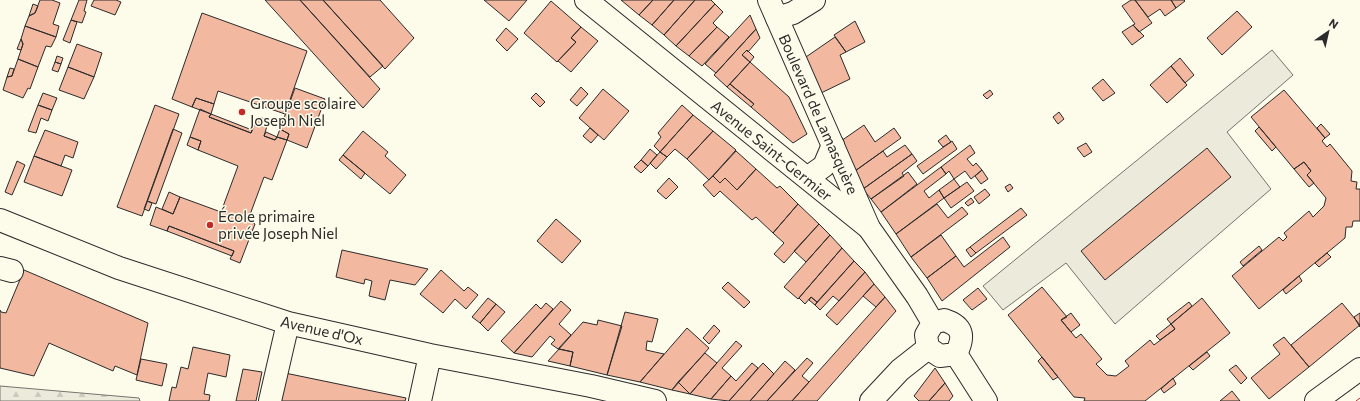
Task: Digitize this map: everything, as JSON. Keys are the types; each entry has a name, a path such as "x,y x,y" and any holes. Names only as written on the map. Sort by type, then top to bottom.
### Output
{"street":[{"name":"Avenue Saint-Germier","path":"586,0 869,228 917,296 933,323"},
{"path":"773,9 793,12 814,0"},
{"name":"Boulevard de Lamasquère","path":"773,9 869,228"},
{"path":"807,178 824,166 833,145"},
{"name":"Avenue d'Ox","path":"0,220 119,268 288,323 430,355 591,386 655,401"},
{"path":"944,320 954,324 961,333 962,341 956,354 940,356 928,348 926,335 933,323 944,320"},
{"path":"270,401 288,323"},
{"path":"871,401 900,370 928,348"},
{"path":"956,354 986,401"},
{"path":"420,401 430,355"},
{"path":"1316,401 1360,369"}],"green space":[{"path":"0,386 139,398 140,401 0,401"}],"shaded area":[{"path":"1272,50 1293,75 1227,132 1271,189 1115,324 1066,263 1003,310 983,286"}],"building":[{"path":"40,0 52,0 60,3 53,24 59,26 56,37 25,26 29,16 35,13"},
{"path":"79,0 87,0 84,11 86,12 82,23 71,20"},
{"path":"94,0 116,0 121,2 115,15 91,6"},
{"path":"265,0 300,0 380,89 363,108"},
{"path":"300,0 323,0 383,66 370,77"},
{"path":"323,0 380,0 414,38 385,69"},
{"path":"484,0 527,0 509,21"},
{"path":"621,0 653,0 639,15"},
{"path":"653,0 674,0 652,25 639,15"},
{"path":"674,0 695,0 664,35 652,25"},
{"path":"695,0 711,0 715,4 676,46 664,35"},
{"path":"1131,0 1135,0 1152,23 1139,32 1122,6"},
{"path":"1135,0 1171,0 1176,8 1165,16 1160,9 1148,17"},
{"path":"1171,0 1184,0 1185,1 1176,8"},
{"path":"551,1 581,27 571,38 576,42 557,62 524,33"},
{"path":"33,4 38,6 35,13 29,16"},
{"path":"715,4 723,12 713,23 717,27 689,56 676,46"},
{"path":"1237,11 1252,27 1222,55 1207,38"},
{"path":"202,13 307,51 285,114 218,91 214,104 196,98 192,107 172,99"},
{"path":"750,15 756,29 716,73 705,64"},
{"path":"71,20 77,22 70,43 63,40"},
{"path":"855,21 865,42 846,52 834,35"},
{"path":"1133,25 1144,36 1132,45 1122,32"},
{"path":"25,26 56,37 51,47 46,46 38,67 18,59 23,44 21,39"},
{"path":"581,27 598,41 571,72 558,61 576,42 571,38"},
{"path":"717,27 729,37 702,66 689,56"},
{"path":"506,28 518,39 507,51 496,40"},
{"path":"756,29 760,38 748,52 747,50 742,55 750,62 727,87 714,75"},
{"path":"835,37 846,52 840,55 850,79 819,94 803,59"},
{"path":"21,39 23,44 21,50 17,49"},
{"path":"77,44 102,53 94,77 68,67"},
{"path":"747,50 754,57 750,62 742,55"},
{"path":"57,56 63,58 61,64 55,62"},
{"path":"1180,58 1194,75 1185,83 1171,66"},
{"path":"18,59 38,67 30,89 28,88 23,98 3,90 7,77 12,76"},
{"path":"55,62 61,64 58,72 52,70"},
{"path":"750,62 789,97 807,134 793,143 751,107 754,104 730,84"},
{"path":"1171,66 1187,85 1167,103 1150,85"},
{"path":"68,67 94,77 84,99 59,90"},
{"path":"10,68 14,69 12,76 7,77"},
{"path":"1103,79 1115,93 1103,101 1092,88"},
{"path":"730,84 754,104 751,107 727,87"},
{"path":"581,87 588,94 577,106 570,100"},
{"path":"295,88 325,99 307,148 287,140 289,134 280,129"},
{"path":"603,89 629,111 604,140 579,118"},
{"path":"990,90 993,94 987,99 983,95"},
{"path":"1284,90 1325,138 1322,141 1327,147 1330,144 1352,171 1351,181 1357,182 1356,189 1360,189 1360,221 1353,221 1352,227 1346,227 1345,238 1259,309 1232,276 1279,237 1283,241 1287,237 1284,233 1309,211 1313,217 1324,206 1326,198 1307,175 1311,171 1304,162 1294,169 1251,117"},
{"path":"43,93 57,98 52,110 38,105"},
{"path":"536,93 545,102 540,107 531,98"},
{"path":"196,98 214,104 211,114 192,107"},
{"path":"38,105 52,110 48,121 41,118 36,133 28,131"},
{"path":"155,105 179,114 142,216 117,207"},
{"path":"682,105 693,115 660,152 654,146 661,137 658,133"},
{"path":"200,109 211,114 209,117 251,133 257,120 262,118 266,120 267,126 264,136 275,140 277,137 287,140 272,180 264,177 248,220 255,224 240,263 230,259 234,251 169,226 167,231 150,225 156,207 173,214 180,197 221,212 238,166 198,150 201,141 190,137"},
{"path":"1059,112 1064,119 1058,124 1053,117"},
{"path":"211,114 252,130 251,133 209,117"},
{"path":"693,115 713,131 687,159 675,149 667,157 660,152"},
{"path":"1321,124 1330,134 1325,138 1317,128"},
{"path":"864,125 875,142 894,128 901,138 855,171 841,141"},
{"path":"1259,127 1276,147 1272,151 1255,131"},
{"path":"590,128 598,135 591,143 583,136"},
{"path":"173,129 182,133 156,204 147,201"},
{"path":"280,129 289,134 287,140 277,137"},
{"path":"45,130 78,142 73,158 65,155 61,166 34,156"},
{"path":"363,131 388,152 385,156 406,175 390,194 343,155"},
{"path":"713,131 736,150 709,180 687,159"},
{"path":"266,132 277,137 275,140 264,136"},
{"path":"946,135 951,142 943,147 938,141"},
{"path":"190,137 201,141 198,150 187,145"},
{"path":"952,141 957,149 923,174 917,166"},
{"path":"1086,143 1092,152 1084,157 1077,148"},
{"path":"905,145 912,154 863,189 855,171 883,151 887,157"},
{"path":"970,145 975,153 967,159 973,166 976,163 982,170 971,179 965,171 954,179 949,171 946,174 941,167"},
{"path":"1207,148 1231,177 1105,280 1081,251"},
{"path":"650,149 657,155 648,166 641,160"},
{"path":"736,151 756,169 737,190 725,178 720,183 713,176"},
{"path":"660,152 667,157 656,169 650,163"},
{"path":"912,154 917,161 902,173 904,176 871,199 863,189"},
{"path":"343,155 365,173 361,179 339,160"},
{"path":"34,156 72,170 62,196 24,182"},
{"path":"641,160 648,166 641,173 634,167"},
{"path":"17,161 25,165 12,195 5,192"},
{"path":"1304,162 1311,171 1307,175 1314,183 1309,187 1294,169"},
{"path":"941,167 946,174 924,191 929,198 939,190 944,198 896,234 881,212"},
{"path":"756,169 777,188 780,186 798,204 773,233 756,217 752,220 720,191 714,197 703,185 713,176 720,183 725,178 737,190"},
{"path":"982,170 988,179 981,184 975,176"},
{"path":"908,172 917,184 881,212 871,199"},
{"path":"669,178 678,187 666,199 657,191"},
{"path":"954,179 960,187 944,198 939,190"},
{"path":"967,182 974,191 951,208 944,198"},
{"path":"1010,184 1013,188 1008,192 1005,187"},
{"path":"985,189 990,195 979,204 974,197"},
{"path":"169,192 180,197 173,214 162,209"},
{"path":"971,198 974,202 968,206 965,203"},
{"path":"147,201 152,203 149,211 144,209"},
{"path":"798,204 819,224 784,263 774,254 784,243 773,233"},
{"path":"937,204 948,218 962,207 968,214 911,257 896,234"},
{"path":"1021,208 1027,215 976,253 970,247"},
{"path":"556,219 581,241 562,263 537,241"},
{"path":"819,224 830,235 806,262 794,251"},
{"path":"169,226 234,251 232,256 167,231"},
{"path":"830,235 842,248 798,299 784,287"},
{"path":"941,235 956,256 927,278 911,257"},
{"path":"1003,237 1010,247 942,301 927,278 956,256 964,267"},
{"path":"1259,246 1262,250 1243,266 1240,262"},
{"path":"970,247 976,253 971,257 966,250"},
{"path":"842,248 854,261 817,302 811,297 805,304 799,298"},
{"path":"342,250 428,269 415,285 390,280 385,300 369,296 372,281 365,279 364,284 336,277"},
{"path":"1327,253 1331,257 1319,267 1315,263"},
{"path":"854,261 865,272 839,301 833,296 820,310 815,305"},
{"path":"24,270 148,323 137,375 115,366 113,371 49,343 34,376 0,368 0,310 1,312 6,313"},
{"path":"441,270 464,291 468,287 478,295 466,309 455,299 443,313 420,294"},
{"path":"865,272 874,284 837,325 826,315"},
{"path":"1299,276 1302,281 1286,294 1283,290"},
{"path":"728,282 750,302 744,308 722,288"},
{"path":"874,284 885,297 876,307 863,296"},
{"path":"1042,287 1067,317 1061,320 1076,338 1081,334 1102,359 1096,364 1107,375 1116,376 1129,366 1125,361 1150,340 1154,345 1175,329 1171,324 1202,298 1230,333 1145,401 1084,401 1085,398 1074,397 1008,315"},
{"path":"978,288 987,299 972,310 963,300"},
{"path":"811,297 817,302 815,305 809,300"},
{"path":"885,297 896,311 817,401 792,401"},
{"path":"488,298 496,304 480,323 472,317"},
{"path":"561,301 571,310 559,324 571,335 558,349 551,344 555,340 550,336 532,357 514,353"},
{"path":"1189,302 1192,306 1171,324 1167,319"},
{"path":"546,303 553,309 514,353 501,341 536,304 541,309"},
{"path":"1342,303 1360,325 1309,367 1291,345"},
{"path":"496,304 505,312 488,331 480,323"},
{"path":"625,312 658,319 652,342 647,341 646,350 664,354 640,382 607,375"},
{"path":"1071,313 1080,325 1071,332 1061,320"},
{"path":"1360,313 1360,327 1354,317"},
{"path":"598,320 622,326 607,375 570,366 573,352 559,349 583,322 597,325"},
{"path":"1171,324 1175,329 1160,340 1156,336"},
{"path":"714,325 720,331 709,344 703,338"},
{"path":"687,328 709,348 672,390 640,382"},
{"path":"1284,337 1309,367 1269,399 1251,378 1280,354 1273,345"},
{"path":"736,341 742,346 722,368 731,376 711,399 690,394"},
{"path":"193,347 230,355 226,377 208,373 204,394 210,395 209,401 169,401 172,387 176,388 181,367 188,369"},
{"path":"559,349 573,352 570,366 548,361"},
{"path":"1207,352 1210,356 1193,370 1189,366"},
{"path":"705,353 717,363 690,394 678,382"},
{"path":"1042,357 1058,377 1053,380 1038,361"},
{"path":"807,358 813,363 802,376 809,382 792,401 767,401"},
{"path":"141,359 167,364 162,386 136,380"},
{"path":"785,361 795,370 767,401 750,401"},
{"path":"752,363 758,368 729,401 711,399 731,376 736,381"},
{"path":"763,363 774,374 750,401 729,401"},
{"path":"1236,365 1247,378 1241,384 1229,370"},
{"path":"935,368 945,383 929,401 919,401 914,396"},
{"path":"243,369 262,372 256,401 236,401"},
{"path":"285,373 406,398 405,401 280,401"},
{"path":"1173,378 1176,384 1164,393 1161,389"},
{"path":"678,382 690,394 672,390"},
{"path":"945,383 953,396 949,401 929,401"},
{"path":"1232,391 1240,401 1220,401"}],"power":[{"path":"1356,401 1360,398"}],"place":[{"name":"Groupe scolaire Joseph Niel","path":"242,112"},
{"name":"École primaire privée Joseph Niel","path":"210,225"}]}
